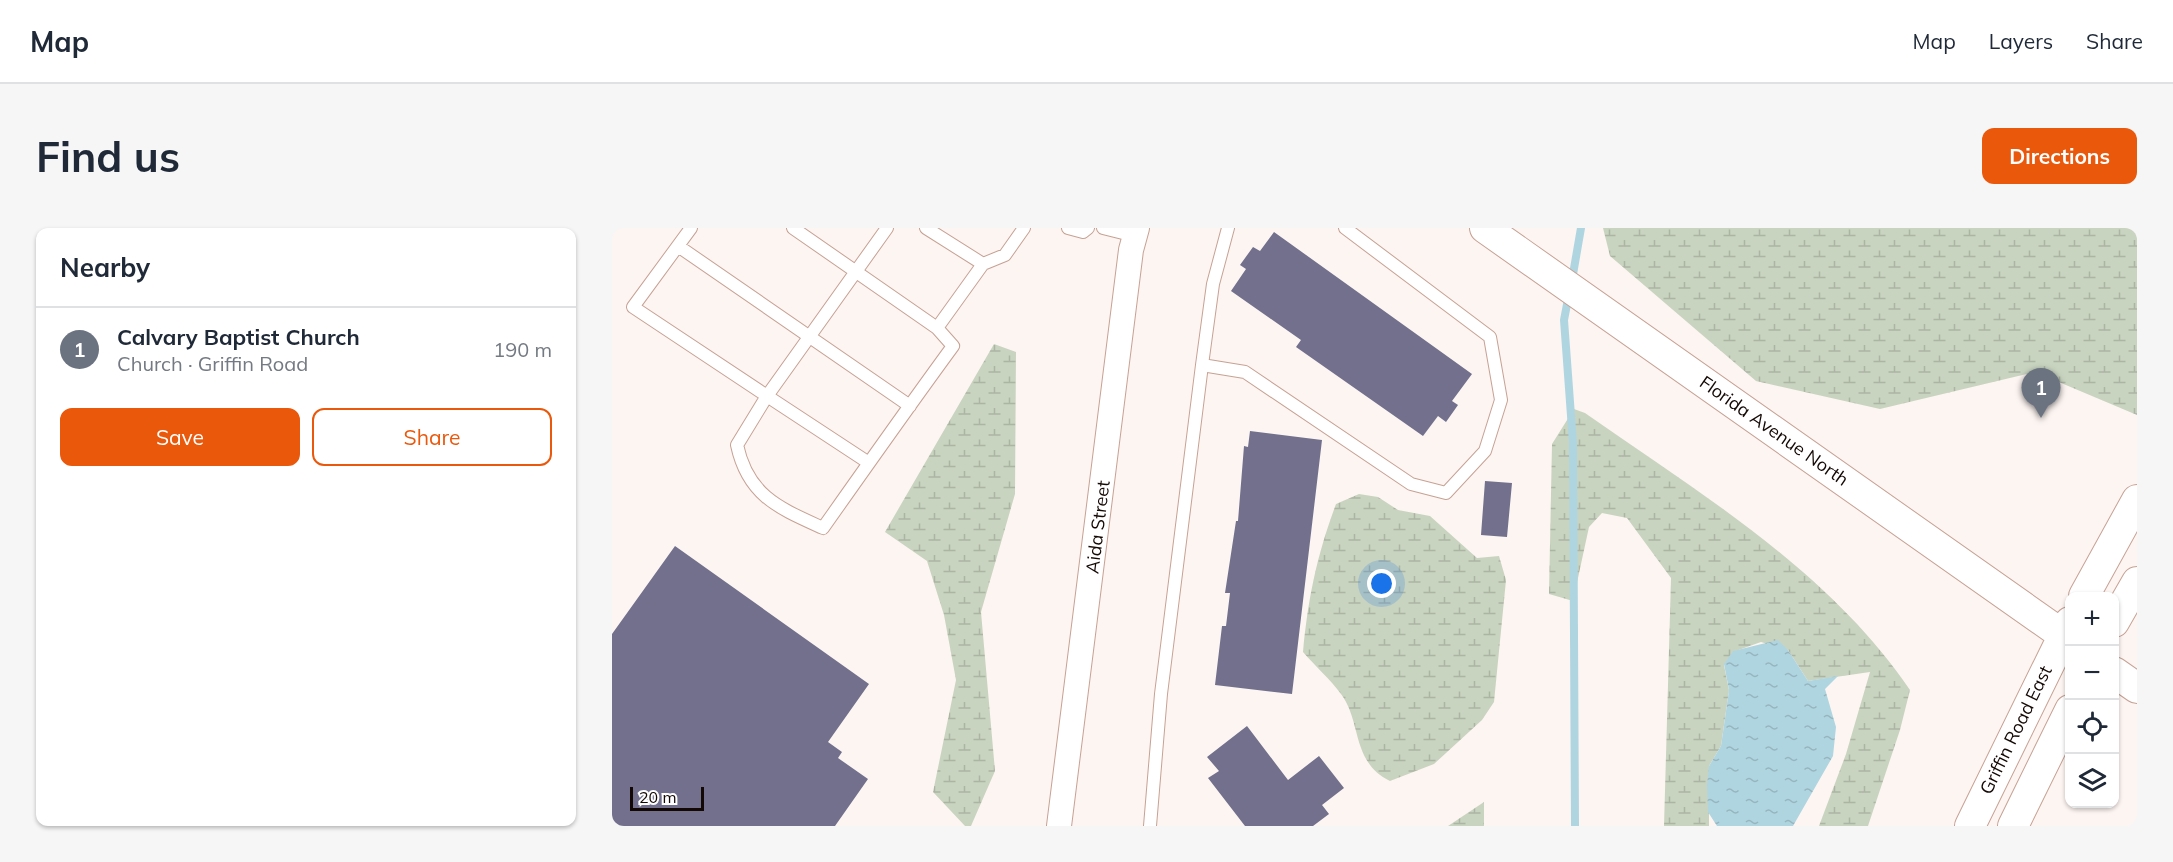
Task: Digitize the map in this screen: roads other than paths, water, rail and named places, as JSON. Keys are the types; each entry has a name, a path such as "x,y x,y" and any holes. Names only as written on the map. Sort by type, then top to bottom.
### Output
{"street":[{"name":"Florida Avenue North","path":"1485,228 2065,631"},
{"name":"Aida Street","path":"1059,826 1136,232"},
{"path":"2087,592 2137,500"},
{"path":"2119,615 2137,582"},
{"name":"Griffin Road East","path":"1970,826 2065,636"},
{"path":"2119,675 2137,688"},
{"path":"2013,826 2065,720"}],"lane":[{"path":"691,228 633,308 869,463"},
{"path":"793,228 857,270 937,328 953,346 823,528 784,509 756,490 741,465 737,445 766,396 809,337 857,270 887,228"},
{"path":"926,228 983,264"},
{"path":"937,328 983,264 1005,255 1024,228"},
{"path":"1068,228 1083,232 1088,228"},
{"path":"1103,228 1136,232"},
{"path":"1150,826 1161,694 1202,365 1213,284 1228,228"},
{"path":"1202,365 1245,372 1411,484 1446,492 1485,451 1501,400 1490,337 1345,228"},
{"path":"678,246 910,406"}],"water":[{"path":"1778,640 1788,650 1808,681 1838,676 1825,689 1836,727 1833,756 1793,826 1717,826 1708,812 1707,785 1709,766 1721,746 1729,690 1724,664 1733,651"}],"waterway":[{"path":"1572,280 1581,228"},
{"path":"1569,294 1564,320 1573,443 1575,826"}],"place":[{"name":"Calvary Baptist Church","path":"2041,418"}]}
